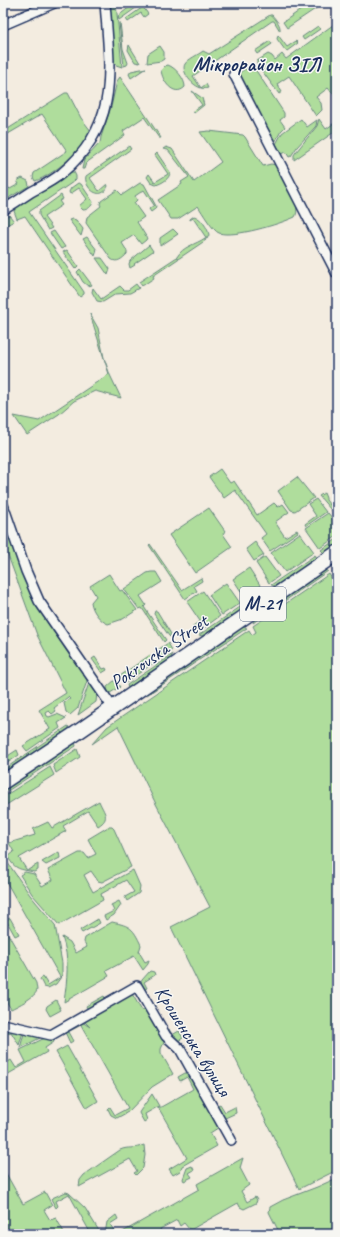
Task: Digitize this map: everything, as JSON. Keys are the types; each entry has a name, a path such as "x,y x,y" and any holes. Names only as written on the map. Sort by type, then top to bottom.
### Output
{"highway":[{"name":"Pokrovska Street","path":"3,782 337,553"}],"street":[{"path":"3,25 54,3"},
{"path":"3,210 61,174 84,152 99,126 106,106 110,74 105,3"},
{"path":"234,74 337,274"},
{"path":"3,505 16,545 39,601 113,708"},
{"name":"Крошенська вулиця","path":"3,1024 51,1035 137,986 166,1036 180,1049 231,1140"}],"green space":[{"path":"109,3 116,3 122,67 116,65 114,62"},
{"path":"135,3 143,3 119,20 118,16"},
{"path":"311,3 324,3 287,28 283,22"},
{"path":"143,7 148,14 144,17 141,13 128,22 126,19"},
{"path":"272,15 279,25 280,31 274,21 272,21 193,76 201,88 194,84 187,76 184,67 186,62 203,51 209,54"},
{"path":"120,22 123,49 128,63 124,66 119,23"},
{"path":"337,22 337,92 333,94 328,88 316,97 321,103 322,110 316,116 289,76 277,84 282,92 279,94 257,64 257,61 268,54 275,60 282,54 286,59"},
{"path":"318,26 320,29 304,40 302,37"},
{"path":"278,35 287,47 296,41 298,43 287,51 277,39"},
{"path":"270,41 272,44 257,54 255,51"},
{"path":"129,45 140,63 135,62 128,50"},
{"path":"160,46 164,52 164,59 161,61 147,63 148,54"},
{"path":"168,65 177,71 182,77 185,87 181,90 177,91 169,87 166,83 161,70"},
{"path":"250,66 257,72 284,113 284,117 280,120 285,127 275,142 239,75 240,72"},
{"path":"146,68 131,78 129,74 131,71"},
{"path":"120,77 161,138 159,138 144,117 123,131 125,135 86,163 84,169 82,169 84,160 100,143 117,81"},
{"path":"206,84 208,88 203,88 201,88"},
{"path":"192,91 202,98 204,105 194,113 193,111 202,105"},
{"path":"65,93 68,93 81,118 91,131 82,146 75,153 51,173 35,181 33,177 34,173 67,151 42,114 3,137 3,132"},
{"path":"301,119 307,127 317,120 316,126 289,157 286,152 282,154 276,144 282,133"},
{"path":"319,119 326,129 337,121 337,130 294,160 294,155 317,126"},
{"path":"209,131 243,135 263,166 271,164 276,165 287,183 294,199 297,212 295,217 257,230 235,234 217,232 198,206 178,219 171,219 158,200 182,184 181,182 189,177 168,150 163,149 166,147 172,149 194,182 221,162 200,132"},
{"path":"129,146 131,149 90,178 99,191 107,184 108,186 105,191 101,193 93,192 87,185 86,176"},
{"path":"157,153 170,174 167,179 156,185 151,183 147,177 149,174 155,182 168,174 155,155"},
{"path":"69,172 74,172 76,176 76,179 73,182 29,212 84,292 84,294 80,297 25,216 17,219 14,211 17,206"},
{"path":"22,178 28,181 29,186 3,203 3,187 5,189 8,187 10,189 19,184 17,181"},
{"path":"78,183 81,184 93,202 90,208 85,210 79,206 87,199 79,188 70,194 69,192 71,188"},
{"path":"140,183 144,184 156,206 151,212 149,209 154,205 144,190 135,196 137,200 134,203 144,217 137,222 147,238 141,244 134,235 122,243 127,251 127,254 120,260 115,261 111,259 86,223 87,217 101,206 101,201 117,190 122,195"},
{"path":"61,195 63,199 59,201 62,205 44,217 52,228 48,230 39,215 39,211"},
{"path":"9,215 14,221 3,227 3,218"},
{"path":"194,216 202,221 206,226 209,235 207,239 193,218 190,220"},
{"path":"69,220 76,220 83,229 81,236"},
{"path":"173,229 178,234 160,246 160,238"},
{"path":"54,231 65,247 61,249 50,233"},
{"path":"87,237 97,250 95,256 83,239"},
{"path":"205,238 206,240 153,276 154,278 142,286 139,282 177,257 182,250"},
{"path":"149,245 153,251 130,268 130,261"},
{"path":"67,250 78,266 75,269 63,252"},
{"path":"96,258 102,258 110,269 108,275"},
{"path":"80,269 92,285 88,286 83,282 77,272"},
{"path":"136,284 139,288 130,293 116,294 103,302 97,301 92,292 93,288 101,299 120,286 124,290 128,290"},
{"path":"90,314 98,328 104,358 121,398 95,391 74,401 59,414 27,435 14,416 39,421 109,374"},
{"path":"220,469 230,483 234,481 257,515 274,503 278,507 283,504 289,512 275,522 285,537 297,530 298,532 270,551 261,538 266,534 235,490 224,498 209,477"},
{"path":"297,477 314,498 295,511 291,510 278,491"},
{"path":"324,493 326,500 337,514 337,517 319,496"},
{"path":"316,499 326,512 306,526 305,524 316,516 308,504"},
{"path":"209,508 225,531 223,534 232,547 195,573 169,535"},
{"path":"328,513 337,524 337,536 320,548 306,528"},
{"path":"3,518 32,599 70,656 88,678 78,708 70,715 66,712 64,703 70,699 68,697 54,708 56,711 52,714 49,711 46,713 49,717 57,714 66,718 58,723 60,728 27,751 23,746 50,729 39,710 66,693 37,635 3,542"},
{"path":"300,533 314,552 285,572 271,553"},
{"path":"337,539 337,544 324,553 321,550"},
{"path":"255,542 264,555 254,561 246,549"},
{"path":"150,544 182,590 201,578 202,581 194,586 197,591 185,599 149,545"},
{"path":"315,555 317,558 275,586 271,585"},
{"path":"265,557 279,576 269,583 256,563"},
{"path":"249,568 262,588 246,599 233,579"},
{"path":"337,568 337,1170 299,1189 171,927 210,907 155,802 118,726 92,744 107,727 249,630 252,635 256,632 253,626 329,574 332,579 336,577 333,571"},
{"path":"326,570 328,571 253,623 255,618"},
{"path":"156,572 162,582 140,596 146,605 144,607 166,640 164,642 142,608 139,609 124,589 147,573"},
{"path":"109,574 120,591 122,590 137,610 123,619 108,624 99,618 93,609 91,602 96,596 90,586"},
{"path":"226,583 240,603 222,615 209,595"},
{"path":"203,591 220,616 197,633 193,626 200,621 187,602"},
{"path":"243,605 245,608 202,636 199,635"},
{"path":"155,611 157,611 171,634 170,637 154,614"},
{"path":"241,627 247,628 147,695 146,694"},
{"path":"168,643 172,650 160,659 155,652"},
{"path":"173,654 170,659 128,688 127,685"},
{"path":"150,655 155,662 125,683 120,676"},
{"path":"95,657 103,669 106,668 107,670 102,673 92,659"},
{"path":"90,680 97,693 96,702 78,715"},
{"path":"115,680 120,687 110,693 108,692 107,687"},
{"path":"68,726 70,729 3,773 3,770"},
{"path":"75,742 76,746 3,794 3,790"},
{"path":"77,749 80,757 56,773 53,765"},
{"path":"17,750 19,755 3,766 3,759"},
{"path":"50,767 54,775 3,807 3,797"},
{"path":"99,801 105,818 98,826 88,811 63,826 66,831 19,858 26,869 28,870 38,864 38,870 34,872 16,867 8,857 14,852 9,843 35,835 33,829 48,822 52,828"},
{"path":"108,827 112,827 114,829 131,867 102,882 98,881 91,871 84,875 93,892 133,870 140,886 139,893 127,901 125,897 134,892 126,880 101,894 103,900 59,925 32,894 20,875 25,872 34,874 42,886 53,880 48,870 79,853 84,853 88,858 96,854 88,839"},
{"path":"59,852 60,858 46,865 42,862"},
{"path":"3,856 30,895 55,925 62,963 62,975 60,977 3,876"},
{"path":"119,901 121,905 114,915 106,920 104,916 114,911 111,905"},
{"path":"10,918 19,934 15,936 6,920"},
{"path":"98,919 100,923 82,933 80,930"},
{"path":"112,922 123,925 133,931 141,945 139,952 145,962 149,960 148,964 143,970 134,956 106,971 109,976 64,1002 67,978 67,961 65,945 62,937 70,942 76,953 87,947 84,942 85,938"},
{"path":"3,934 8,934 36,983 37,989 33,996 22,1004 11,1009 3,996"},
{"path":"150,971 154,972 155,975 144,982 147,988 144,990 141,983"},
{"path":"43,977 48,985 61,977 56,984 48,988 44,987 40,979"},
{"path":"131,992 142,1011 148,1008 165,1040 161,1053 173,1074 152,1087 128,1112 117,1118 111,1115 108,1109 110,1107 115,1115 128,1108 81,1025 68,1032 73,1041 70,1043 64,1030 82,1022 90,1027 82,1019"},
{"path":"104,996 106,1000 88,1010 86,1006"},
{"path":"56,1000 61,1010 50,1016 46,1009 47,1006"},
{"path":"3,1025 24,1029 19,1045 11,1032 3,1035"},
{"path":"169,1029 172,1035 179,1031 183,1038 178,1041 167,1031"},
{"path":"25,1030 46,1035 20,1048"},
{"path":"47,1037 52,1038 54,1042 45,1048 47,1052 3,1077 3,1065 11,1060 16,1068 26,1062 20,1050"},
{"path":"67,1046 98,1101 87,1108 56,1052"},
{"path":"185,1073 190,1073 221,1126 210,1133 217,1146 182,1166 180,1171 173,1175 169,1169 187,1158 158,1107 161,1107 193,1089 187,1077 180,1081 178,1077"},
{"path":"152,1094 159,1106 145,1114 147,1120 144,1122 139,1113"},
{"path":"220,1104 225,1112 235,1107 236,1113 223,1119 216,1106"},
{"path":"144,1145 145,1155 143,1168 136,1175 134,1173 137,1171 130,1159 79,1187 80,1180 84,1175 120,1150"},
{"path":"243,1158 240,1168 249,1185 241,1191 247,1202 255,1197 257,1200 256,1203 244,1209 240,1207 238,1203 192,1229 189,1229 184,1223 180,1226 177,1220 160,1229 162,1234 119,1234 199,1189 197,1184"},
{"path":"192,1166 194,1170 189,1173 192,1177 184,1181 183,1179 187,1168"},
{"path":"3,1168 23,1204 45,1192 52,1205 44,1210 50,1220 56,1218 65,1234 3,1234"},
{"path":"337,1178 337,1234 272,1234 278,1230 269,1212 270,1207 283,1200"},
{"path":"66,1192 69,1193 85,1208 101,1234 91,1234 69,1194 56,1201 58,1206 56,1208 51,1199"},
{"path":"116,1215 118,1219 110,1224 116,1234 105,1234 107,1222"}],"district":[{"name":"Мікрорайон ЗІЛ","path":"257,64"}]}
